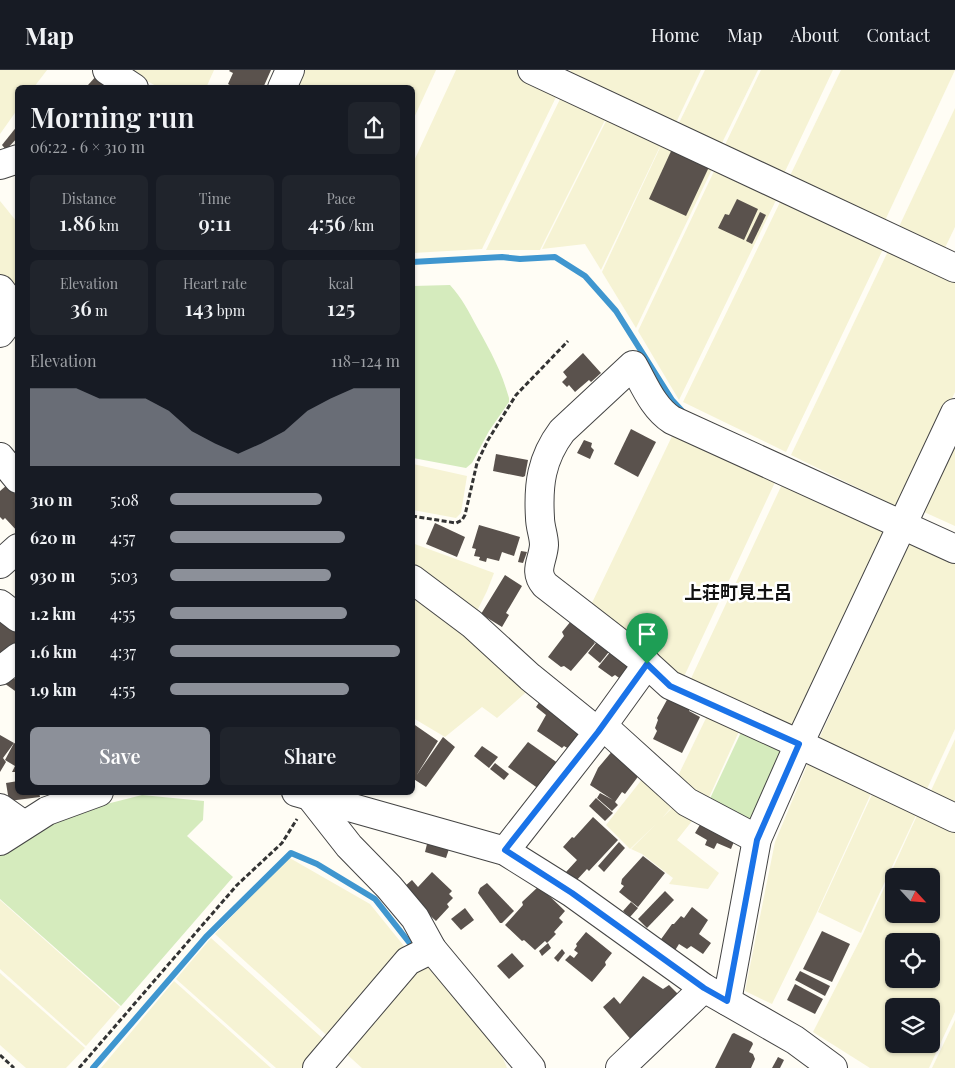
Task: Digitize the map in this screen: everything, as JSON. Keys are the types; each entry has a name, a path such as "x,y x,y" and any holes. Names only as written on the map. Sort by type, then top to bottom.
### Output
{"street":[{"path":"107,70 130,85"},
{"path":"283,85 290,70"},
{"path":"532,70 955,268"},
{"path":"0,165 15,160"},
{"path":"0,289 15,309"},
{"path":"0,333 15,314"},
{"path":"955,549 664,416 657,408 633,365 562,431 552,444 546,458 540,484 540,519 544,545 539,570 540,579 545,585 647,664 670,686 799,744 955,818"},
{"path":"620,1068 716,995 757,840 799,744 955,413"},
{"path":"0,564 15,551"},
{"path":"415,581 472,624 530,677 601,729 687,802 757,840"},
{"path":"0,604 15,616"},
{"path":"0,671 15,658"},
{"path":"505,850 601,729 647,664"},
{"path":"0,841 47,811 91,795"},
{"path":"304,795 415,918 432,949 531,1068"},
{"path":"306,795 432,832 505,850 572,893 716,995 794,1040 833,1068"},
{"path":"0,808 24,825"},
{"path":"317,1068 408,962 432,949"}],"path":[{"path":"415,517 456,524 462,520 465,515 477,463 488,440 516,395 568,341"},
{"path":"79,1068 237,885 282,843 303,795"},
{"path":"0,1055 14,1068"}],"shaded area":[{"path":"0,70 47,70 36,85 15,85 15,113 0,134"},
{"path":"127,70 214,70 207,85 154,85"},
{"path":"299,70 436,70 415,116 415,85 292,85"},
{"path":"456,70 518,70 560,89 482,249 415,253 415,159"},
{"path":"571,70 701,70 674,127 567,78"},
{"path":"705,70 758,70 719,149 676,129"},
{"path":"761,70 833,70 781,180 722,151"},
{"path":"841,70 955,70 882,227 787,182"},
{"path":"564,91 609,112 540,250 486,250"},
{"path":"955,108 955,227 942,254 896,233"},
{"path":"610,113 664,138 601,270 585,244 542,249"},
{"path":"664,139 715,163 636,328 602,272"},
{"path":"717,165 779,194 679,400 638,331"},
{"path":"783,196 885,245 786,452 683,402"},
{"path":"0,201 15,220 15,289 8,294 0,283"},
{"path":"890,247 955,278 955,392 901,509 791,455"},
{"path":"675,430 777,478 681,683 590,607"},
{"path":"955,446 955,526 924,512"},
{"path":"415,464 467,476 461,513 456,518 415,510"},
{"path":"784,480 889,529 794,738 687,687"},
{"path":"912,537 955,557 955,729 925,793 818,741"},
{"path":"415,544 494,573 475,615 415,571"},
{"path":"415,590 532,687 497,718 482,707 445,737 415,719"},
{"path":"708,714 741,727 706,804 676,780"},
{"path":"955,739 955,807 929,795"},
{"path":"808,763 874,787 817,912 772,1004 745,991 775,842"},
{"path":"647,773 678,800 662,818 678,802 696,816 677,840 719,873 708,889 669,884 673,878 642,854 631,849 656,824 630,849 606,825"},
{"path":"875,788 919,809 891,868 885,868 885,882 861,933 818,912"},
{"path":"920,809 955,826 955,1012 940,1044 940,998 885,998 885,1053 936,1053 929,1068 870,1068 813,1032 863,934 885,886 885,923 940,923 940,868 893,868"},
{"path":"288,857 370,904 408,951 333,1041 215,934"},
{"path":"0,900 120,1007 86,1046 0,969"},
{"path":"211,938 330,1045 310,1068 276,1068 176,979"},
{"path":"424,959 500,1051 507,1068 362,1068 342,1050"},
{"path":"0,973 85,1048 66,1068 26,1068 0,1045"},
{"path":"174,981 271,1068 101,1068"},
{"path":"955,1020 955,1068 932,1068"}],"green space":[{"path":"450,285 465,305 491,353 509,398 509,402 489,431 472,463 466,468 415,458 415,286"},
{"path":"743,728 786,748 756,822 746,825 707,805"},
{"path":"142,795 204,801 203,820 187,836 233,877 121,1006 0,899 0,853 30,830 79,811"}],"building":[{"path":"271,70 264,85 230,85 228,84 233,73 229,71"},
{"path":"98,74 109,85 88,85"},
{"path":"15,129 15,140 6,150 2,145"},
{"path":"672,149 709,167 686,216 649,199"},
{"path":"737,199 758,209 744,240 718,228 725,214 729,215"},
{"path":"760,212 766,215 752,244 746,241"},
{"path":"583,353 601,373 575,392 569,385 567,387 562,382 567,377 563,372"},
{"path":"631,429 656,442 638,477 614,464"},
{"path":"584,440 592,443 591,447 594,450 590,459 577,453"},
{"path":"496,454 528,460 525,476 493,471"},
{"path":"7,485 15,494 15,529 5,518 3,520 0,517 0,491"},
{"path":"435,523 465,537 457,557 426,544"},
{"path":"479,525 520,537 514,556 502,552 499,561 487,558 486,562 479,560 480,557 474,556 476,549 472,548"},
{"path":"521,551 527,552 523,563 518,562"},
{"path":"505,575 522,586 506,613 509,615 502,627 481,614"},
{"path":"0,610 15,621 15,655 9,659 0,653"},
{"path":"571,621 589,635 595,643 571,671 564,666 561,667 548,657 564,636 562,632"},
{"path":"600,638 612,648 600,663 588,653"},
{"path":"611,651 632,667 622,680 615,675 612,677 598,667"},
{"path":"6,673 15,679 15,691 1,681"},
{"path":"542,698 581,727 574,752 564,746 562,748 537,731 546,715 536,707"},
{"path":"668,698 689,708 689,711 700,717 682,753 653,739 657,731 655,728 657,718"},
{"path":"415,725 438,741 416,776 443,737 455,747 426,787 415,780"},
{"path":"0,735 14,743 3,758 6,762 0,772"},
{"path":"528,742 562,766 539,789 508,767"},
{"path":"14,743 15,744 15,766 5,760"},
{"path":"482,746 498,757 489,768 474,756"},
{"path":"614,749 643,770 625,794 622,792 615,802 618,805 612,811 597,798 600,793 613,800 590,785 598,768"},
{"path":"495,763 509,774 504,780 490,769"},
{"path":"15,782 15,795 40,795 40,797 9,801 6,783"},
{"path":"596,798 613,813 605,821 589,806"},
{"path":"593,817 618,840 589,871 587,869 575,882 566,872 577,860 563,847"},
{"path":"701,823 735,839 731,849 717,843 714,849 705,845 707,840 695,833"},
{"path":"428,840 450,846 446,858 425,852"},
{"path":"619,842 625,848 604,872 598,866"},
{"path":"643,856 665,873 638,907 619,892 624,886 621,884 622,879"},
{"path":"432,872 452,891 449,894 453,898 447,904 449,907 436,921 409,896 404,887 412,880 418,887"},
{"path":"487,883 514,911 502,923 500,923 478,893 480,888"},
{"path":"539,886 565,911 559,918 563,922 554,932 556,934 547,943 545,941 535,950 505,925 523,905 522,902"},
{"path":"665,891 674,900 647,928 638,919"},
{"path":"631,902 638,908 630,917 623,911"},
{"path":"692,907 708,920 699,934 711,943 703,954 691,946 687,949 679,944 674,952 659,942 672,924 681,916 684,918"},
{"path":"465,908 474,920 461,930 451,919"},
{"path":"822,931 850,944 832,982 803,969"},
{"path":"586,932 612,953 605,962 606,965 592,982 565,960 570,955 574,958 578,953 574,950 577,946 576,944"},
{"path":"548,943 551,948 542,956 539,951"},
{"path":"562,949 565,953 558,962 554,958"},
{"path":"512,953 524,966 509,979 497,966"},
{"path":"800,971 830,986 825,996 795,980"},
{"path":"643,976 663,989 669,985 680,996 633,1042 603,1007 614,997 620,1004"},
{"path":"795,984 823,999 815,1014 787,1000"},
{"path":"734,1033 753,1044 749,1052 753,1054 755,1059 751,1068 715,1068 732,1034"},
{"path":"778,1057 784,1060 780,1068 772,1068"}],"waterway":[{"path":"415,262 502,257 520,259 555,257 585,276 616,311 672,400 684,413"},
{"path":"93,1068 206,937 291,853 317,864 375,899 412,946 417,945"}],"district":[{"name":"上荘町見土呂","path":"738,593"}],"route":[{"path":"647,664 670,686 799,744 757,840 727,1001 704,988 572,893 505,850 598,732 647,664"}]}
